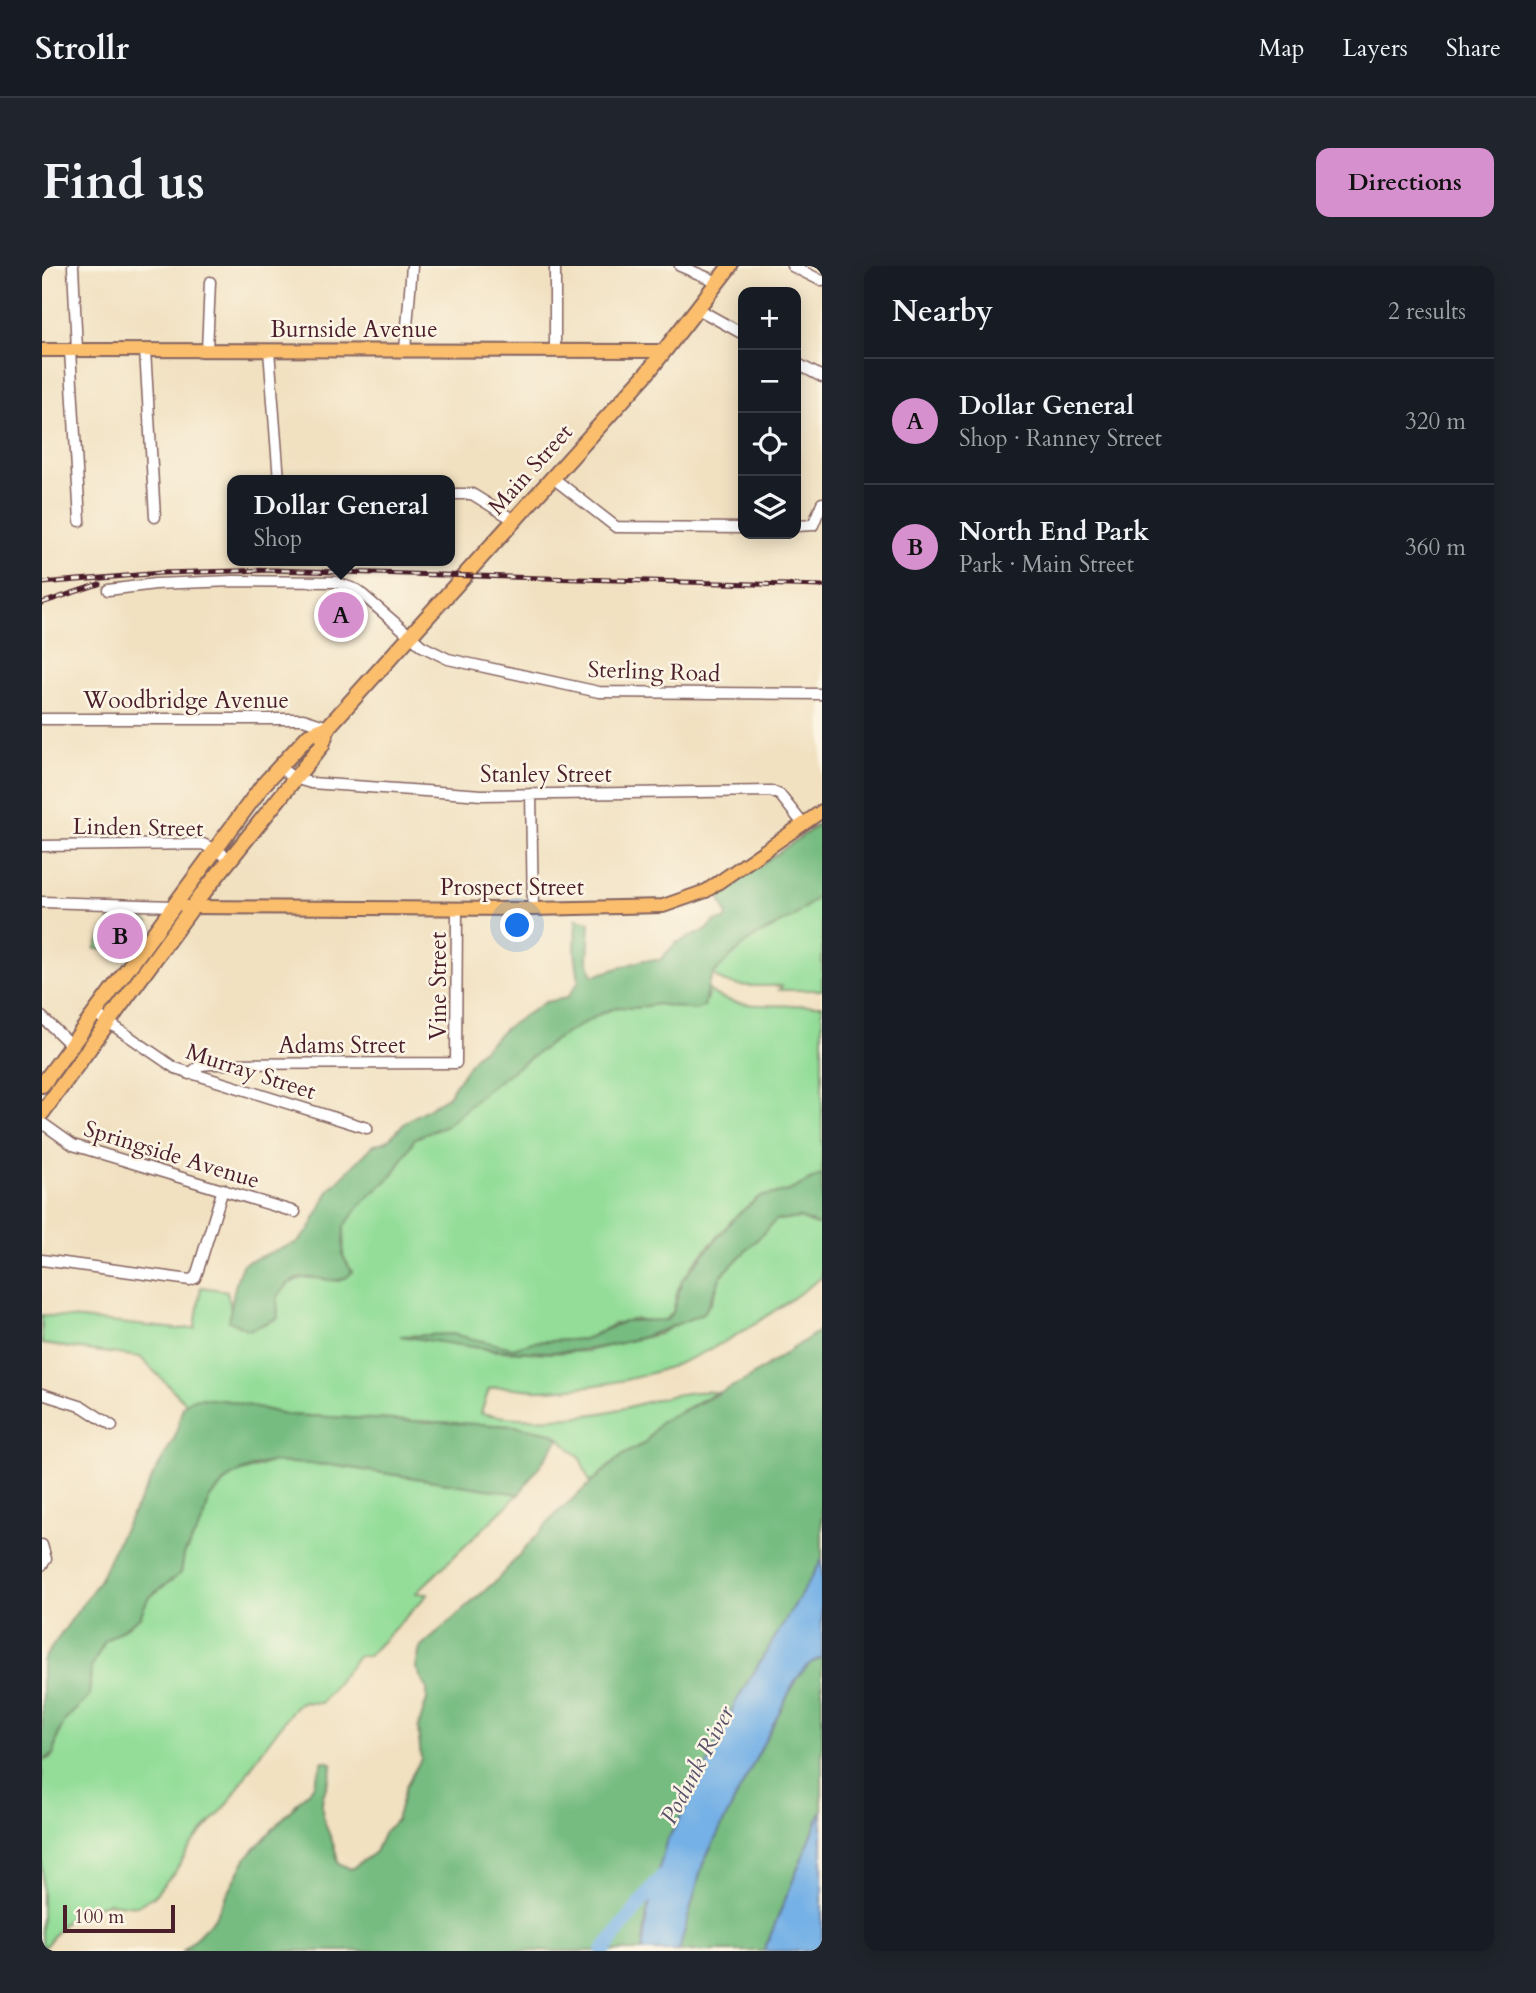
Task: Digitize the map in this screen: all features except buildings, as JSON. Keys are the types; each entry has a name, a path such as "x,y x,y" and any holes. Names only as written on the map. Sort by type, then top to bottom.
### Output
{"highway":[{"name":"Main Street","path":"42,1084 71,1045 101,1017 192,907 322,745 328,727 665,351 730,266"},
{"name":"Main Street","path":"42,1113 174,906 279,767 309,735 328,727"}],"main road":[{"name":"Burnside Avenue","path":"42,350 665,351"},
{"name":"Prospect Street","path":"174,906 533,909 638,908 682,902 706,891 822,811"}],"street":[{"path":"73,266 80,520"},
{"path":"405,349 412,266"},
{"path":"555,266 555,350"},
{"path":"680,266 718,282"},
{"path":"792,266 822,281"},
{"path":"207,350 211,282"},
{"path":"698,309 738,331"},
{"path":"145,350 155,517"},
{"path":"270,350 279,475"},
{"path":"801,365 822,377"},
{"path":"553,478 616,527 738,528"},
{"path":"455,494 472,494 514,520"},
{"path":"801,526 813,525 822,503"},
{"name":"Sterling Road","path":"108,590 155,584 233,581 335,582 357,590 428,651 448,659 599,692 822,694"},
{"name":"Woodbridge Avenue","path":"42,719 303,719 328,727"},
{"name":"Stanley Street","path":"279,767 294,778 311,783 482,794 771,791 780,795 803,824"},
{"path":"531,794 533,909"},
{"name":"Linden Street","path":"42,846 203,844 230,858"},
{"path":"42,902 174,906"},
{"name":"Vine Street","path":"456,1063 457,909"},
{"path":"42,1017 71,1045"},
{"name":"Murray Street","path":"101,1017 162,1061 189,1074 367,1128"},
{"name":"Adams Street","path":"189,1074 201,1065 211,1064 456,1063"},
{"name":"Springside Avenue","path":"42,1123 73,1145 295,1212"},
{"path":"42,1260 183,1279 195,1278 223,1189"},
{"path":"42,1394 83,1407 112,1426"},
{"path":"42,1545 46,1559 42,1564"}],"green space":[{"path":"822,821 822,990 779,990 782,986 736,985 719,979 713,974 750,939 773,928 717,892 750,874"},
{"path":"822,822 822,888 816,898 794,917 750,939 713,974 707,988 704,1007 695,1010 658,1004 635,1008 617,1007 555,1040 490,1087 449,1124 415,1138 393,1175 364,1201 344,1226 343,1256 352,1272 345,1278 336,1280 296,1280 286,1286 277,1298 278,1318 249,1330 229,1321 236,1282 244,1263 298,1242 310,1229 330,1189 374,1145 387,1141 407,1121 447,1097 475,1056 506,1028 545,1002 567,998 579,981 575,952 576,919 590,922 588,960 593,976 644,960 660,960 676,943 707,930 715,921 725,920 727,915 720,899 721,893"},
{"path":"113,914 141,916 149,923 129,949 95,949"},
{"path":"707,988 717,996 744,1004 822,1005 822,1174 789,1191 759,1197 735,1217 694,1263 678,1289 673,1312 667,1319 657,1322 636,1319 614,1324 586,1339 533,1342 513,1348 404,1336 497,1351 550,1353 587,1351 659,1334 711,1304 721,1276 776,1220 800,1218 816,1225 822,1224 822,1277 743,1331 688,1360 659,1371 589,1386 537,1390 500,1387 489,1389 481,1413 531,1418 584,1416 678,1394 717,1392 660,1422 645,1443 621,1456 590,1483 580,1458 556,1435 516,1426 289,1415 230,1401 201,1398 186,1403 140,1357 42,1344 42,1315 177,1329 195,1328 201,1287 227,1291 231,1310 254,1328 278,1318 277,1299 290,1284 305,1278 340,1281 349,1268 343,1256 344,1226 363,1201 398,1167 415,1138 445,1127 490,1087 555,1040 602,1013 617,1007 635,1008 658,1004 695,1010 708,998"},
{"path":"822,1174 822,1224 817,1225 800,1218 776,1220 721,1276 705,1312 664,1330 626,1342 555,1352 483,1348 400,1336 452,1334 513,1348 533,1342 586,1339 624,1321 667,1320 673,1312 682,1280 735,1217 759,1197 789,1191"},
{"path":"822,1329 822,1560 734,1705 702,1778 666,1843 647,1914 642,1951 183,1951 214,1919 247,1857 314,1785 323,1761 332,1763 322,1806 324,1821 338,1863 351,1869 375,1852 383,1834 396,1820 406,1786 421,1759 418,1728 427,1699 427,1689 416,1668 420,1648 497,1580 556,1514 621,1456 645,1443 660,1422 746,1380"},
{"path":"191,1399 229,1401 289,1415 516,1426 552,1433 559,1439 519,1494 331,1465 271,1462 231,1476 209,1499 204,1519 184,1554 181,1573 148,1598 140,1617 105,1641 91,1668 89,1697 66,1719 58,1734 54,1754 42,1761 42,1661 99,1581 121,1534 175,1437 183,1406"},
{"path":"271,1462 331,1465 519,1494 416,1593 428,1594 368,1656 358,1656 321,1703 301,1702 295,1707 261,1752 227,1805 192,1844 176,1870 154,1896 137,1906 108,1903 79,1910 63,1924 42,1950 42,1761 51,1758 60,1730 72,1710 82,1704 90,1687 91,1668 105,1641 132,1623 148,1598 181,1573 184,1554 204,1519 209,1499 231,1476"},
{"path":"822,1657 822,1810 764,1951 679,1951 703,1863 796,1679 809,1664"}],"water":[{"path":"822,1560 822,1657 809,1664 796,1679 703,1863 679,1951 642,1951 647,1914 666,1843 702,1778 734,1705"},
{"path":"822,1810 822,1951 764,1951"}],"waterway":[{"name":"Podunk River","path":"603,1951 663,1875"}],"railway":[{"path":"42,583 161,573 272,570 822,586"},
{"path":"42,603 99,584"}],"place":[{"name":"Dollar General","path":"341,615"},
{"name":"North End Park","path":"120,936"}]}
